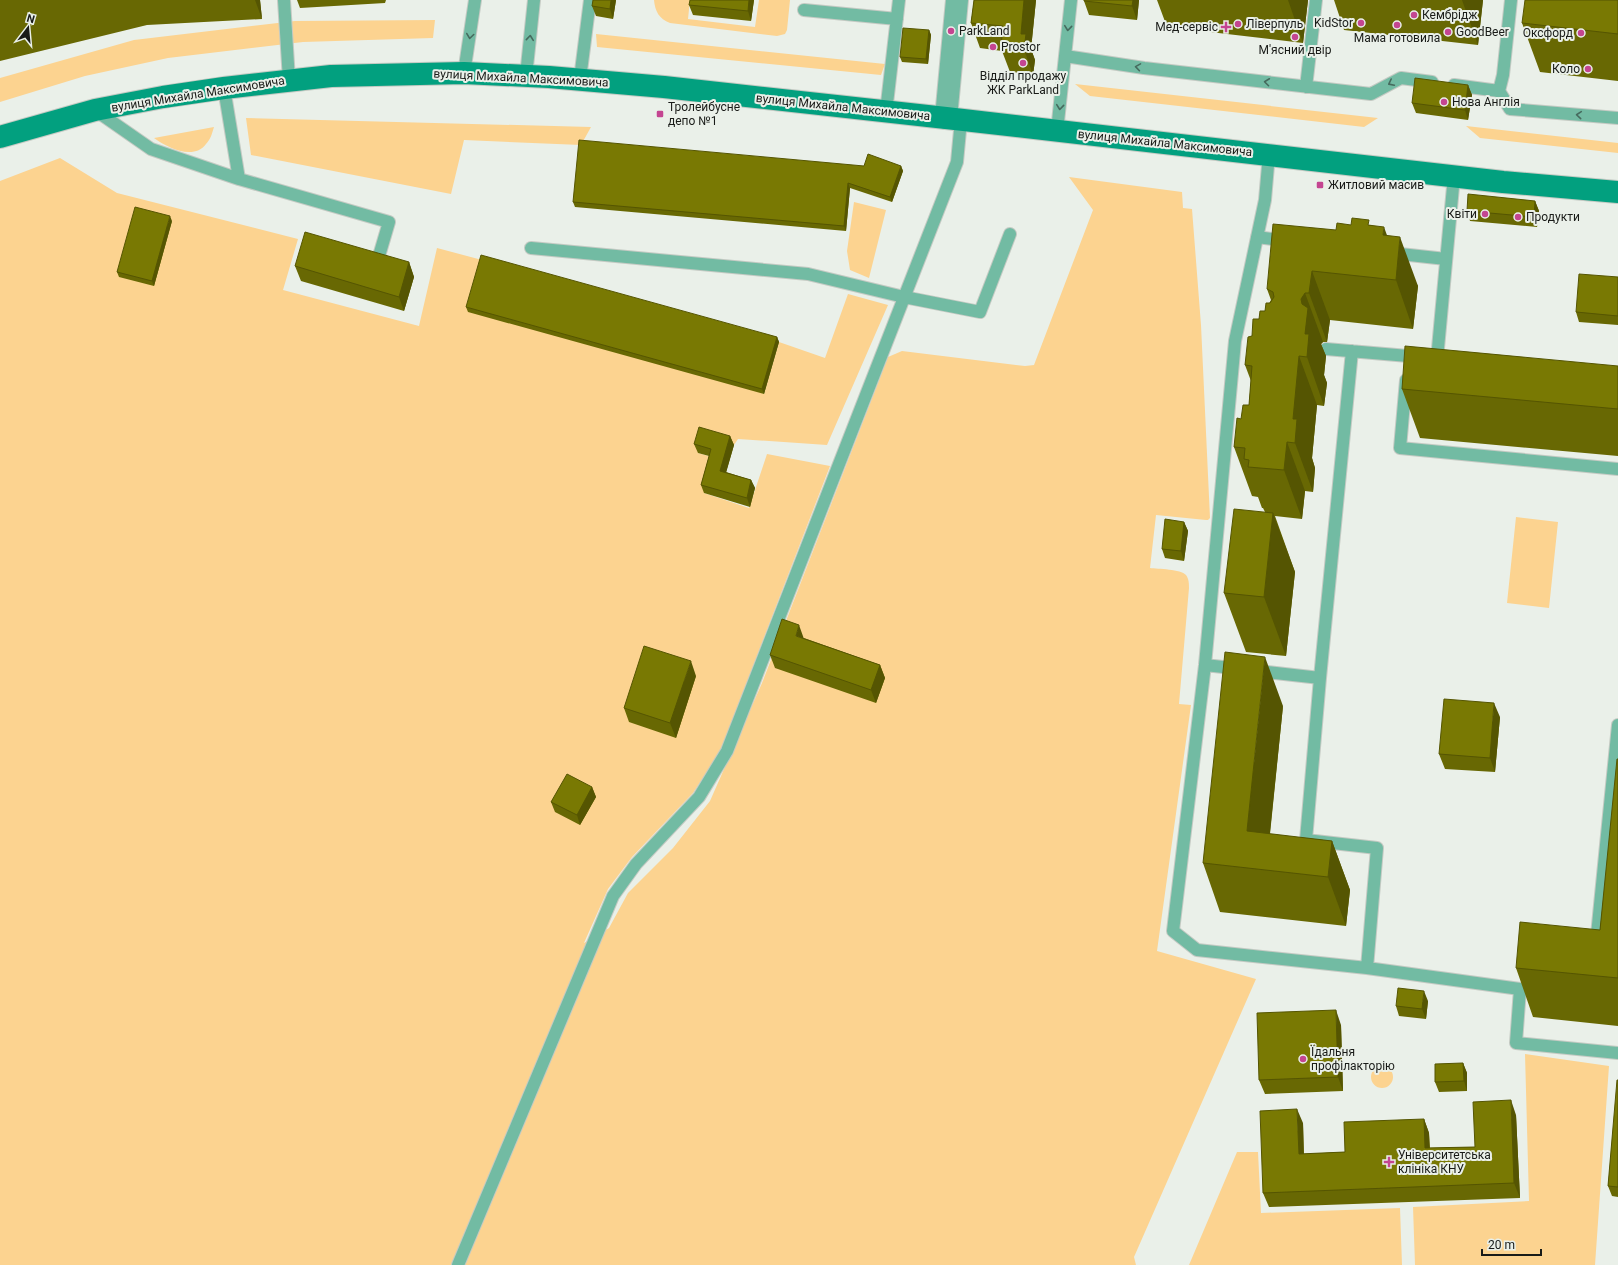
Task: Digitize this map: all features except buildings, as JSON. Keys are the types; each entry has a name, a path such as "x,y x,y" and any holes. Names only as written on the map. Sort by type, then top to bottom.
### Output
{"main road":[{"name":"вулиця Михайла Максимовича","path":"0,137 95,110 163,97 224,88 331,76 464,73 580,79 954,119 1454,176 1618,192"}],"street":[{"path":"954,119 957,0"}],"lane":[{"path":"284,0 289,80"},
{"path":"464,73 475,0"},
{"path":"526,76 534,0"},
{"path":"580,79 590,0"},
{"path":"886,112 899,0"},
{"path":"1057,131 1071,0"},
{"path":"1306,87 1316,0"},
{"path":"1511,0 1503,76 1499,91 1510,109 1618,118"},
{"path":"804,10 897,19"},
{"path":"1065,56 1144,68 1371,94 1401,78 1499,91"},
{"path":"224,88 239,179"},
{"path":"95,110 151,149 239,179 389,222 380,256"},
{"path":"458,1265 614,896 636,864 699,797 727,751 957,162 954,119"},
{"path":"1269,154 1265,200 1235,341 1205,665 1173,931 1197,950 1521,985 1516,1043 1618,1053"},
{"path":"1326,349 1441,360 1446,259 1454,176"},
{"path":"531,248 808,274 904,297 980,312 1010,234"},
{"path":"1257,238 1296,242"},
{"path":"1383,252 1446,259"},
{"path":"1235,341 1249,342"},
{"path":"1352,351 1320,678 1306,840 1377,848 1367,968"},
{"path":"1408,356 1400,448 1618,469"},
{"path":"1205,665 1320,678"},
{"path":"1587,948 1595,949 1615,792 1618,725"}],"shaded area":[{"path":"654,0 690,0 688,19 755,27 759,0 790,0 787,30 785,34 777,36 670,23 660,17 655,8"},
{"path":"435,20 433,38 303,42 168,58 85,76 0,102 0,78 134,40 295,21"},
{"path":"596,34 885,64 881,75 597,47"},
{"path":"1075,84 1378,118 1364,127 1090,96"},
{"path":"246,118 591,127 581,145 464,140 451,194 251,155"},
{"path":"1466,126 1618,143 1618,153 1480,138"},
{"path":"214,127 208,142 201,149 194,152 180,151 154,138"},
{"path":"60,158 117,193 298,239 283,290 419,326 437,248 482,260 764,394 779,342 825,358 848,294 888,305 827,445 738,439 734,445 703,436 698,453 729,462 720,479 704,493 749,508 767,454 830,466 720,752 693,793 632,857 608,889 584,943 609,928 628,893 673,848 710,801 762,683 888,357 902,351 1025,366 1034,365 1093,210 1069,177 1182,192 1183,208 1192,209 1201,325 1210,518 1206,520 1156,515 1150,568 1183,573 1188,578 1189,582 1179,704 1191,705 1157,951 1256,979 1134,1257 1136,1265 0,1265 0,181"},
{"path":"854,202 886,210 869,278 850,270 847,251"},
{"path":"1516,517 1558,522 1549,608 1507,603"},
{"path":"1525,1054 1609,1066 1595,1265 1415,1265 1413,1207 1529,1201"},
{"path":"1382,1066 1386,1067 1392,1073 1392,1081 1386,1087 1382,1088 1378,1087 1372,1081 1371,1077 1372,1073 1378,1067"},
{"path":"1237,1152 1258,1152 1261,1213 1400,1208 1402,1265 1189,1265"}],"place":[{"name":"Кембрідж","path":"1414,15"},
{"name":"KidStor","path":"1361,23"},
{"name":"Ліверпуль","path":"1238,24"},
{"name":"Мама готовила","path":"1397,25"},
{"name":"Мед-сервіс","path":"1226,27"},
{"name":"ParkLand","path":"951,31"},
{"name":"GoodBeer","path":"1448,32"},
{"name":"Оксфорд","path":"1581,33"},
{"name":"М'ясний двір","path":"1295,37"},
{"name":"Prostor","path":"993,47"},
{"name":"Відділ продажу ЖК ParkLand","path":"1023,63"},
{"name":"Коло","path":"1588,69"},
{"name":"Нова Англія","path":"1444,102"},
{"name":"Тролейбусне депо №1","path":"660,114"},
{"name":"Житловий масив","path":"1320,185"},
{"name":"Квіти","path":"1485,214"},
{"name":"Продукти","path":"1518,217"},
{"name":"Їдальня профілакторію","path":"1303,1059"},
{"name":"Університетська клініка КНУ","path":"1389,1162"}]}
